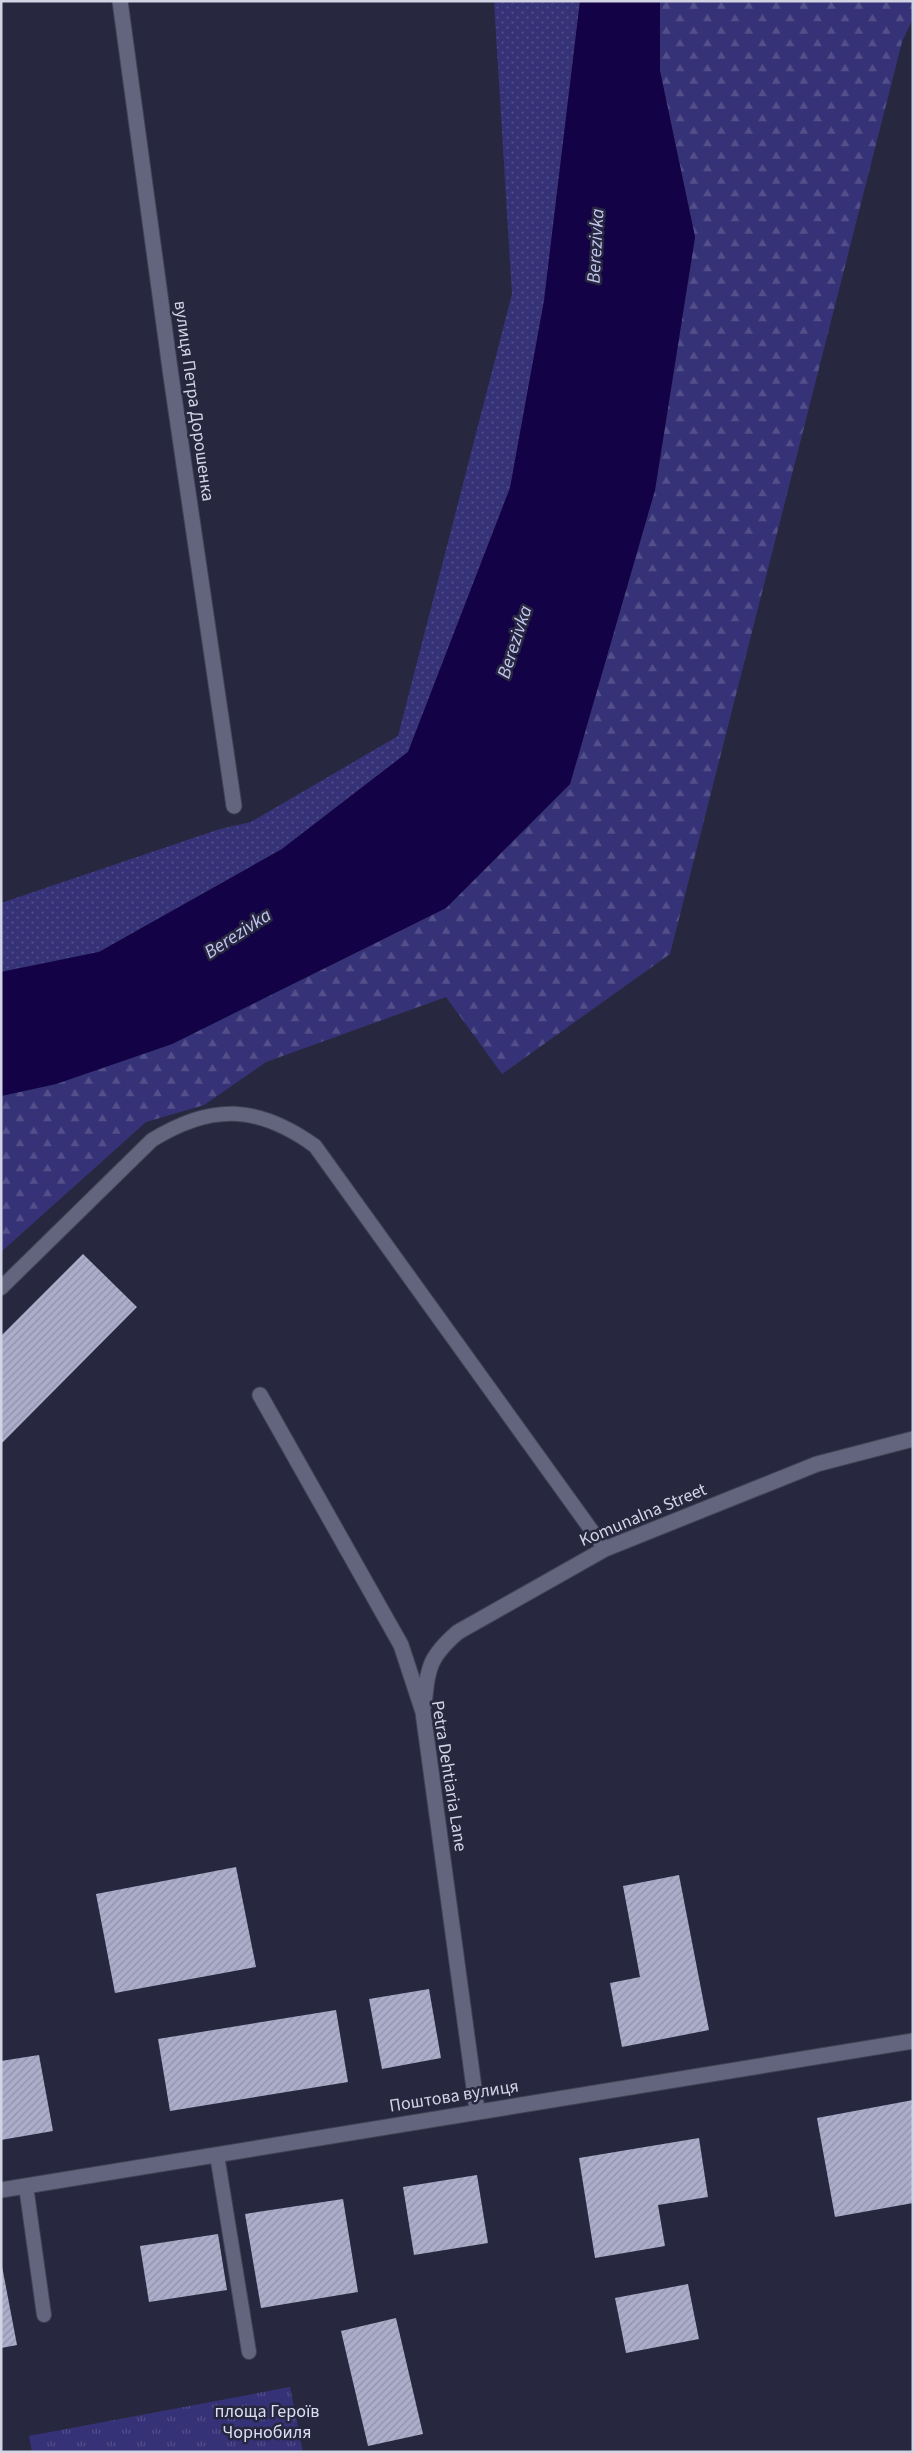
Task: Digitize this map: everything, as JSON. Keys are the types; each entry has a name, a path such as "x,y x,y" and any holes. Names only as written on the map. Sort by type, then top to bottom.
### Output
{"street":[{"name":"вулиця Петра Дорошенка","path":"120,1 172,386 234,806"},
{"name":"Petra Dehtiaria Lane","path":"260,1394 401,1645 423,1712 477,2110"},
{"name":"Komunalna Street","path":"423,1712 427,1675 438,1649 458,1632 605,1549 817,1464 913,1439"},
{"name":"Поштова вулиця","path":"1,2190 477,2110 913,2041"}],"lane":[{"path":"1,1288 152,1140 177,1125 205,1115 235,1114 264,1118 292,1129 316,1146 605,1549"},
{"path":"217,2155 249,2352"},
{"path":"26,2186 44,2315"}],"green space":[{"path":"494,1 580,1 544,301 510,488 408,752 282,849 99,952 1,972 1,903 220,829 251,822 398,736 512,294"},
{"path":"660,1 913,1 913,18 902,42 670,954 502,1074 446,997 266,1062 204,1105 146,1122 1,1252 1,1096 56,1084 172,1044 446,908 570,784 655,490 695,237 660,71"},
{"name":"площа Героїв Чорнобиля","path":"290,2387 303,2452 32,2452 29,2436"}],"water":[{"name":"Berezivka","path":"580,1 660,1 660,71 695,237 655,490 570,784 446,908 172,1044 56,1084 1,1096 1,972 99,952 282,849 408,752 510,488 544,301"}],"building":[{"path":"83,1254 137,1307 1,1444 1,1336"},
{"path":"236,1867 256,1967 115,1993 96,1894"},
{"path":"679,1875 709,2030 622,2047 610,1983 640,1977 623,1886"},
{"path":"429,1989 441,2058 382,2069 369,1999"},
{"path":"336,2010 348,2082 170,2111 158,2039"},
{"path":"39,2055 53,2131 1,2140 1,2061"},
{"path":"913,2100 913,2203 835,2217 817,2118"},
{"path":"699,2138 708,2197 658,2205 665,2246 595,2258 579,2158"},
{"path":"477,2175 488,2243 414,2255 403,2187"},
{"path":"343,2199 358,2292 261,2308 245,2214"},
{"path":"218,2234 227,2290 149,2302 140,2246"},
{"path":"1,2261 17,2345 1,2348"},
{"path":"688,2284 699,2339 626,2353 615,2298"},
{"path":"396,2318 423,2434 368,2446 341,2331"}]}
